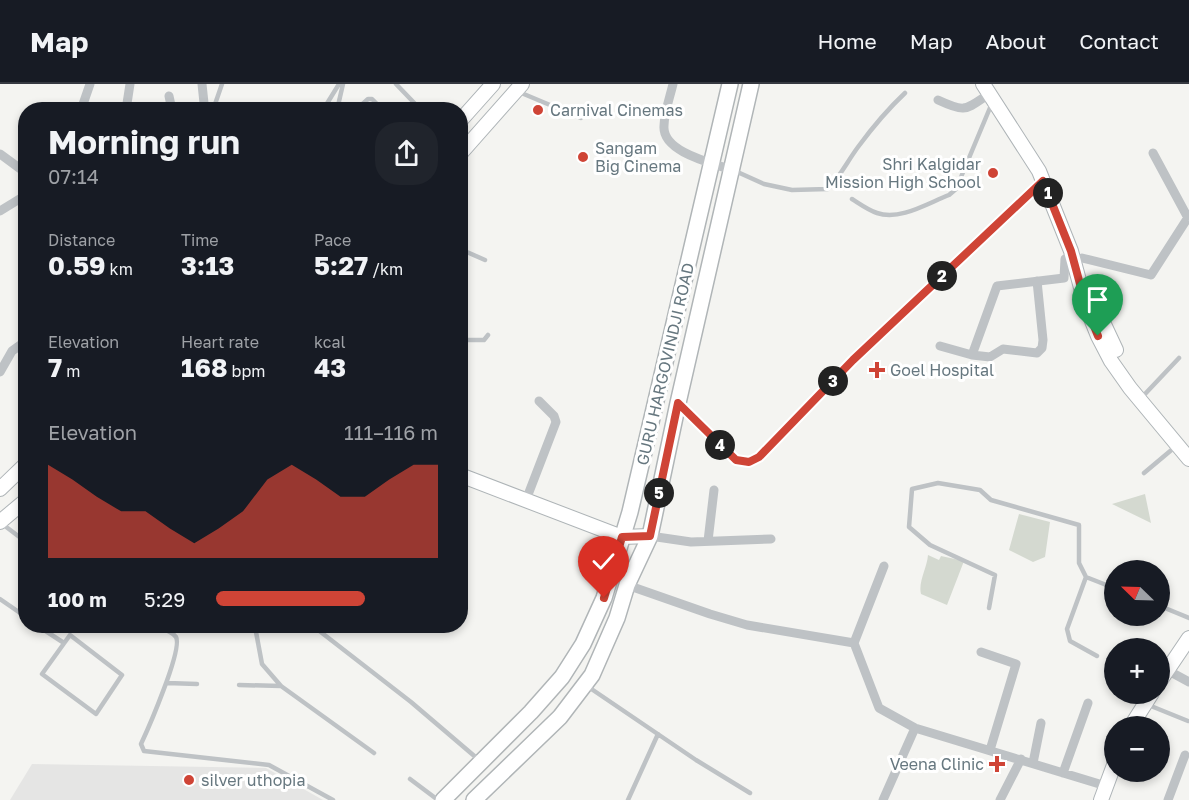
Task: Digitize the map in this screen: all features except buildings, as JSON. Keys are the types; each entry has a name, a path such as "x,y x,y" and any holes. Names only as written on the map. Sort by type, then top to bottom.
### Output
{"main road":[{"name":"GURU HARGOVINDJI ROAD","path":"443,800 531,712 562,677 583,644 604,598 622,537 730,84"},
{"name":"GURU HARGOVINDJI ROAD","path":"474,800 560,717 592,675 617,618 627,585 650,536 751,84"}],"street":[{"path":"84,102 90,84"},
{"path":"127,102 130,84"},
{"path":"202,84 204,102"},
{"path":"468,113 493,84"},
{"path":"673,84 664,126 665,137 674,146 694,157 732,170"},
{"path":"468,145 519,87"},
{"path":"938,100 963,109 968,108 990,90"},
{"path":"990,90 1039,171 1104,326 1133,386 1183,445"},
{"path":"990,90 1050,174 1077,257"},
{"path":"169,96 170,102"},
{"path":"972,355 997,286 1064,278 1065,259 1077,257 1151,275 1188,216 1153,153"},
{"path":"0,154 18,167"},
{"path":"853,360 1043,181"},
{"path":"0,211 18,200"},
{"path":"940,346 972,355 990,357 1003,349 1037,353 1042,348 1043,340 1037,281"},
{"path":"0,372 12,351 18,347"},
{"path":"1133,386 1145,394 1183,445 1189,459"},
{"path":"526,500 556,422 554,416 539,401"},
{"path":"0,488 18,471"},
{"path":"468,478 622,537 650,536 691,542 771,539"},
{"path":"708,541 714,490"},
{"path":"0,522 18,507"},
{"path":"884,566 854,643 879,708 915,728 1106,786"},
{"path":"627,585 747,625 854,643"},
{"path":"1170,666 1189,638"},
{"path":"981,652 1016,664 990,750"},
{"path":"1170,678 1189,682"},
{"path":"1063,773 1088,703"},
{"path":"1033,763 1041,723"},
{"path":"883,800 915,728"},
{"path":"1168,800 1185,755"},
{"path":"1000,800 1021,759"},
{"path":"1101,800 1108,782"}],"lane":[{"path":"216,102 222,84"},
{"path":"328,102 339,84"},
{"path":"339,102 343,84"},
{"path":"396,84 413,102"},
{"path":"519,87 581,118"},
{"path":"852,199 875,213 886,215 900,214 950,195 956,189 990,90"},
{"path":"732,170 764,184 792,190 828,189 842,174 856,149 870,131 905,93"},
{"path":"468,253 485,260"},
{"path":"468,340 484,340 488,335"},
{"path":"1145,394 1179,358"},
{"path":"678,403 736,460 749,462 759,457 853,360"},
{"path":"1144,473 1183,445"},
{"path":"989,608 995,575 930,545 909,527 912,489 938,483 980,490 991,500 1079,525 1078,563 1086,577 1104,584"},
{"path":"0,522 18,536"},
{"path":"1086,577 1067,629 1070,641 1098,656"},
{"path":"0,599 18,611"},
{"path":"1170,610 1189,618"},
{"path":"49,633 64,643"},
{"path":"172,633 177,639 167,683 141,744 144,751 269,765 333,800"},
{"path":"256,633 262,664 281,686 374,753"},
{"path":"322,633 411,702 481,762"},
{"path":"70,635 122,675 96,714 42,674 64,643 70,635"},
{"path":"167,683 198,684"},
{"path":"585,684 750,793"},
{"path":"239,685 281,686"},
{"path":"1159,704 1188,722"},
{"path":"628,800 658,734"},
{"path":"410,779 438,800"}],"shaded area":[{"path":"1145,494 1151,523 1112,504"},
{"path":"1019,514 1050,522 1045,557 1033,562 1009,550"},
{"path":"928,555 939,560 941,556 964,561 947,605 921,594"},
{"path":"32,764 266,768 323,800 10,800"}],"place":[{"name":"Carnival Cinemas","path":"538,110"},
{"name":"Sangam Big Cinema","path":"583,157"},
{"name":"Shri Kalgidar Mission High School","path":"993,173"},
{"name":"Goel Hospital","path":"877,370"},
{"name":"Veena Clinic","path":"997,764"},
{"name":"silver uthopia","path":"189,780"}],"route":[{"path":"604,598 622,537 650,536 678,403 736,460 749,462 759,457 853,360 1043,181 1071,251 1086,306 1098,336"}]}
